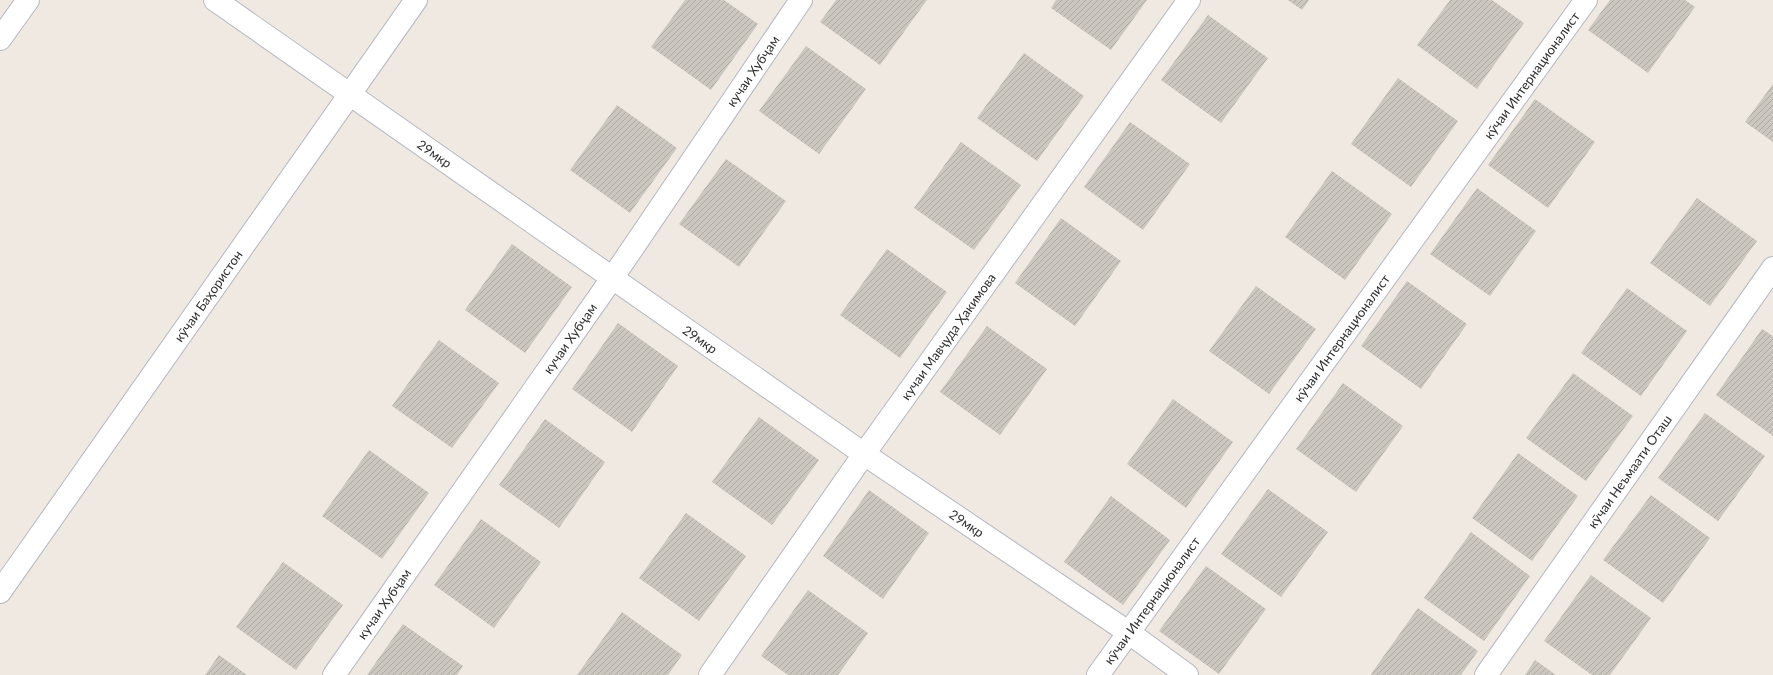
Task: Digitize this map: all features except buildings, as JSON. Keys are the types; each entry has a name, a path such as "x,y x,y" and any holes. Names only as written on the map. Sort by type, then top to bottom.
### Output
{"street":[{"path":"0,40 28,0"},
{"name":"29мкр","path":"215,0 864,454 1128,632 1187,675"},
{"name":"кӯчаи Баҳористон","path":"0,592 416,0"},
{"name":"кучаи Хубҷам","path":"334,675 613,277 801,0"},
{"name":"кучаи Мавҷуда Ҳакимова","path":"710,675 864,454 1189,0"},
{"name":"кӯчаи Интернационалист","path":"1098,675 1586,0"},
{"name":"кӯчаи Неъмаати Оташ","path":"1486,675 1773,268"}]}
